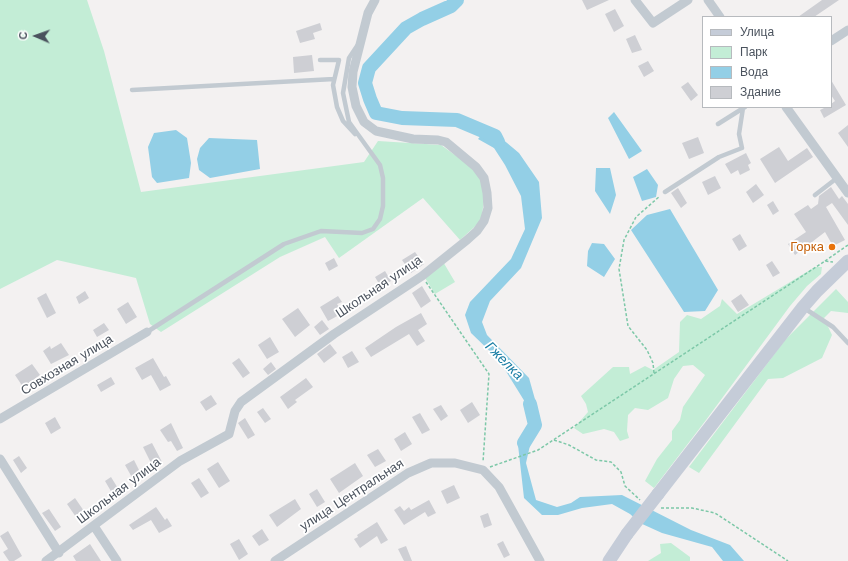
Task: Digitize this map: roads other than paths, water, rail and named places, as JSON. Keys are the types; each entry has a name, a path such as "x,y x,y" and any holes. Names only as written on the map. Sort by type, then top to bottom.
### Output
{"main road":[{"path":"609,561 627,534 803,307 846,262"}],"street":[{"name":"Школьная улица","path":"46,561 59,553 180,461 229,434 235,411 241,402 334,334 422,276 477,231 484,221 488,208 487,192 484,178 476,167 446,142 438,140 413,139 376,131 364,122 356,106 352,87 354,72 368,13 375,0"},
{"path":"635,0 653,23 688,0"},
{"path":"708,0 719,16"},
{"path":"832,40 848,30"},
{"path":"787,108 848,193"},
{"name":"Совхозная улица","path":"0,420 147,332"},
{"path":"0,459 59,553"},
{"name":"улица Центральная","path":"275,561 408,473 431,464 456,463 483,470 499,488 540,561"},
{"path":"94,526 117,561"}],"lane":[{"path":"147,332 284,244 321,231 362,233 373,229 380,219 383,206 383,178 380,165 350,122 343,93 349,58 363,34"},
{"path":"320,60 338,60 333,85 337,107 343,121 367,146"},
{"path":"132,90 334,79"},
{"path":"718,124 742,108"},
{"path":"665,192 719,157 742,148 739,134 744,108"},
{"path":"815,195 837,178"},
{"path":"803,307 833,327 848,343"}],"water":[{"path":"614,112 642,151 629,159 608,118"},
{"path":"488,127 519,153 539,182 542,218 521,268 490,301 482,322 487,335 529,378 538,410 526,463 536,500 557,507 571,503 580,497 622,495 691,530 730,545 744,561 723,561 712,547 662,533 640,523 630,514 612,504 582,508 558,515 542,515 524,498 518,445 532,429 525,402 499,360 471,333 465,315 470,302 511,259 525,229 521,196 505,165 494,148 478,139"},
{"path":"176,130 187,138 191,163 189,178 157,183 152,177 148,147 154,133"},
{"path":"209,138 257,140 260,169 210,178 199,170 197,159 200,148"},
{"path":"596,168 610,168 616,195 610,214 595,191"},
{"path":"647,169 658,185 656,197 642,201 633,177"},
{"path":"670,209 718,290 705,311 684,312 631,230 647,215"},
{"path":"592,243 604,244 615,259 604,277 587,266 588,251"}],"waterway":[{"name":"Гжелка","path":"457,0 451,6 406,28 369,68 365,83 376,113 402,118 457,120 495,136 498,142"},
{"name":"Гжелка","path":"524,443 535,425 530,404"}],"place":[{"name":"Горка","path":"832,247"}]}
